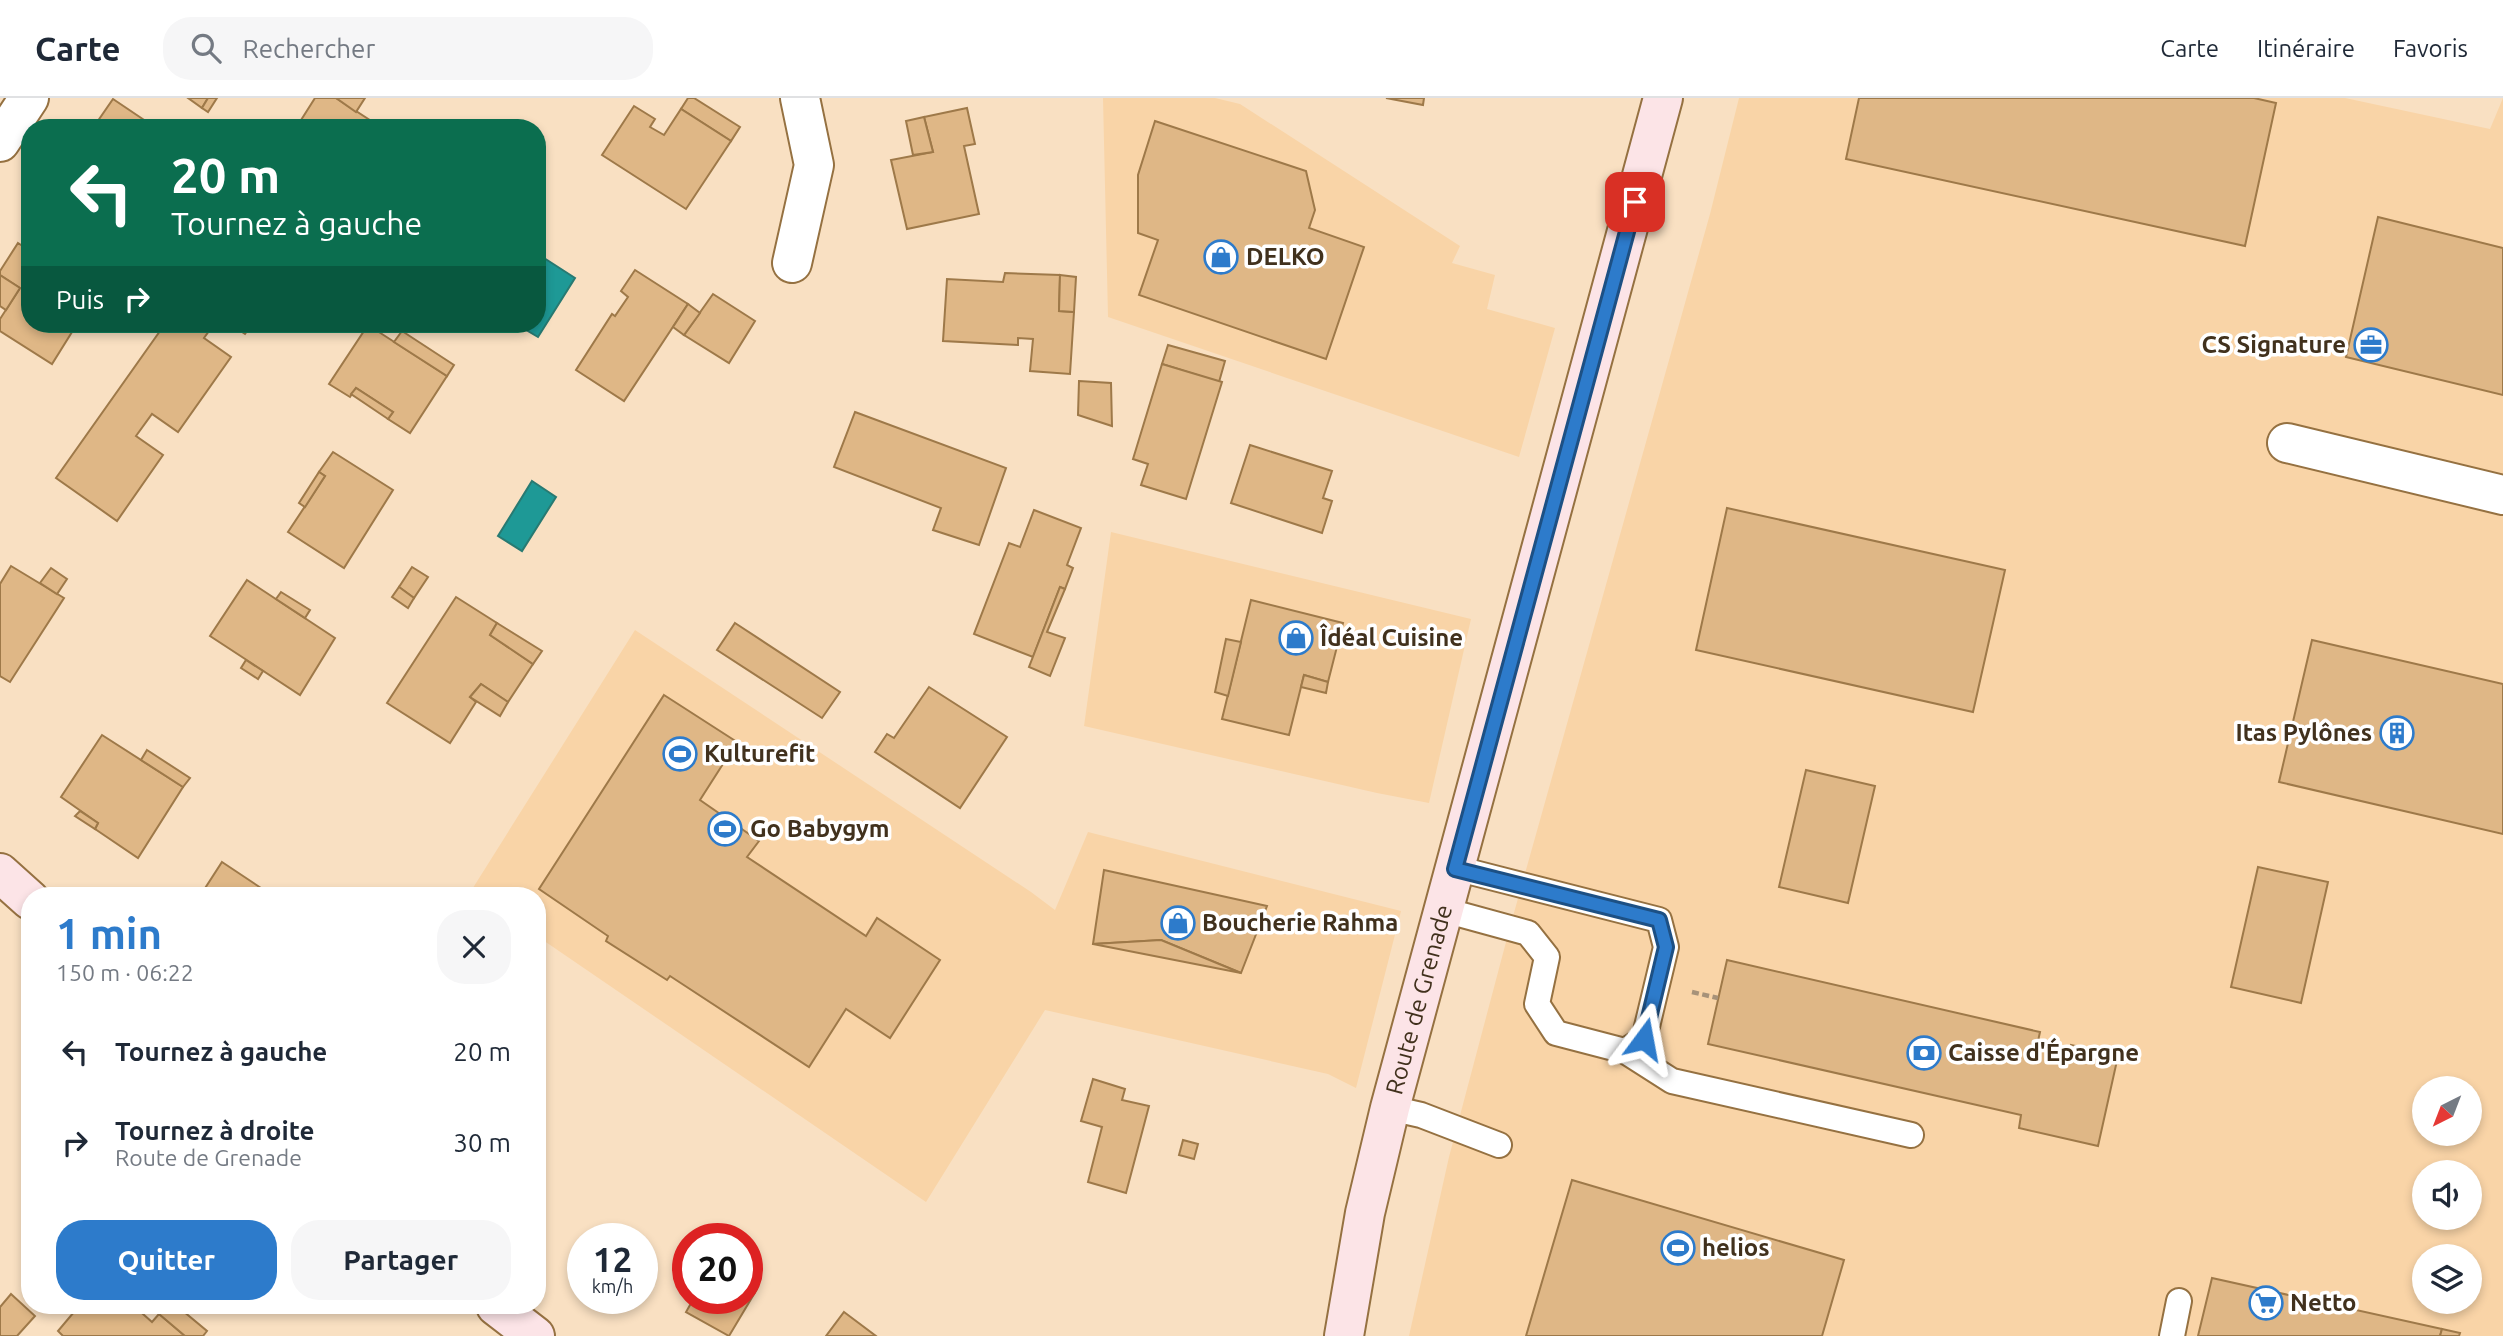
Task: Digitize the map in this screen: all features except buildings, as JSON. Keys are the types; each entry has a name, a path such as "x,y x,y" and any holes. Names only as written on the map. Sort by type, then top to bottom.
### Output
{"main road":[{"name":"Route de Grenade","path":"1344,1336 1365,1213 1390,1108 1663,98"},
{"path":"0,873 21,892"},
{"path":"506,1314 535,1336"}],"street":[{"path":"0,142 29,98"},
{"path":"793,263 814,165 800,98"},
{"path":"2287,443 2503,495"}],"lane":[{"path":"1455,869 1659,920 1666,947 1644,1039 1625,1051"},
{"path":"1444,911 1528,933 1548,957 1538,1003 1556,1033 1625,1051 1672,1081 1912,1135"},
{"path":"1390,1108 1421,1115 1499,1145"},
{"path":"2172,1336 2179,1301"}],"shaded area":[{"path":"1103,98 1215,98 1240,104 1460,246 1452,263 1495,275 1487,309 1555,328 1519,457 1108,317"},
{"path":"1739,98 2345,98 2490,129 2503,98 2503,1336 1409,1336 1449,1157 1510,927 1710,214"},
{"path":"1111,532 1471,619 1429,803 1084,726"},
{"path":"635,630 1055,910 1088,832 1401,911 1356,1088 1328,1074 1045,1010 926,1202 546,942 546,887 474,887"}],"water":[{"path":"546,259 575,278 546,324"},
{"path":"532,481 556,497 522,551 498,536"}],"place":[{"name":"DELKO","path":"1221,257"},
{"name":"CS Signature","path":"2371,345"},
{"name":"Îdéal Cuisine","path":"1296,638"},
{"name":"Itas Pylônes","path":"2397,733"},
{"name":"Kulturefit","path":"680,754"},
{"name":"Go Babygym","path":"725,829"},
{"name":"Boucherie Rahma","path":"1178,923"},
{"name":"Caisse d'Épargne","path":"1924,1053"},
{"name":"helios","path":"1678,1248"},
{"name":"Netto","path":"2266,1303"}],"route":[{"path":"1635,202 1455,869 1659,920 1666,947 1644,1039"}]}
